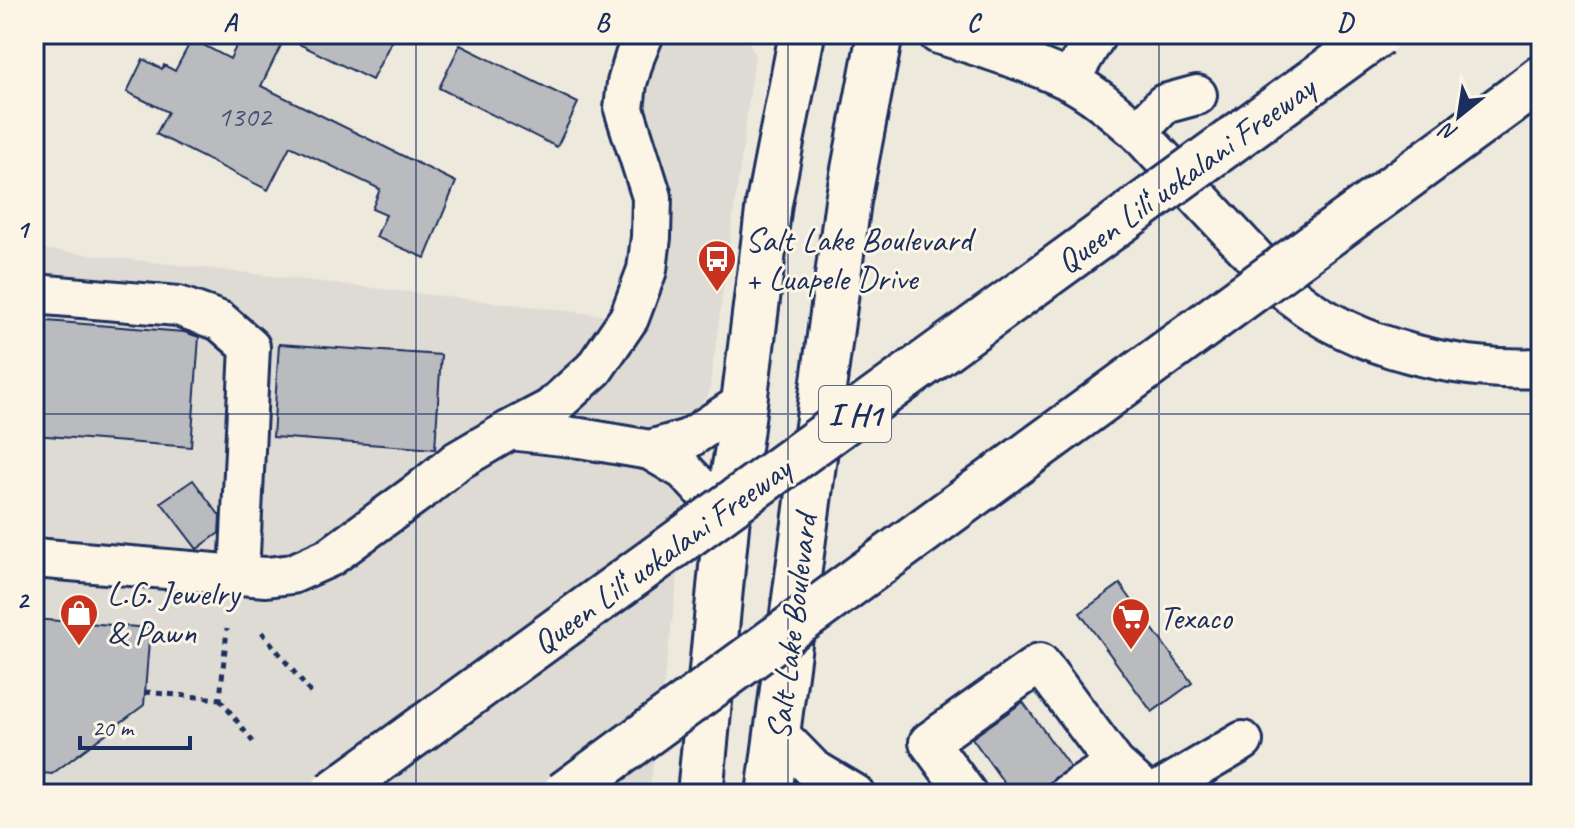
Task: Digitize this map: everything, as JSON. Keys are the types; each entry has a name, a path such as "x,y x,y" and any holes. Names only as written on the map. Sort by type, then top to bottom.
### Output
{"main road":[{"path":"700,794 727,516 769,203 802,34"},
{"name":"Salt Lake Boulevard","path":"769,794 848,201 880,34"},
{"name":"Queen Liliʻuokalani Freeway","path":"332,794 1378,34"},
{"path":"564,794 1528,88"}],"street":[{"path":"34,558 266,577 292,574 330,557 457,461 550,409 594,369 629,318 647,270 652,197 624,109 627,83 644,34"},
{"path":"938,34 1069,81 1113,111 1138,132 1291,296 1334,324 1410,353 1490,367 1541,368"},
{"path":"1069,81 1097,34"},
{"path":"1138,132 1164,104 1197,95"},
{"path":"34,294 178,306 220,321 250,347 239,575"},
{"path":"650,450 688,439 744,402"},
{"path":"510,430 650,450 684,470 727,516"},
{"path":"967,794 929,742 1040,663 1115,764 1150,794 1243,741"},
{"path":"777,732 813,769 855,794"},
{"path":"1068,794 1115,764"}],"path":[{"path":"227,629 220,699 253,742"},
{"path":"262,632 314,697"},
{"path":"145,692 220,699"}],"shaded area":[{"path":"644,34 745,34 755,56 709,394 691,418 681,496 686,516 649,794 34,794 34,248 628,318 647,270 624,109"}],"building":[{"path":"242,34 395,34 372,80 285,37 261,86 456,182 425,258 376,237 386,215 372,209 380,189 290,146 268,190 156,134 168,112 127,92 143,59 162,69 164,65 175,71 192,39 230,59"},
{"path":"460,45 578,103 557,147 439,88"},
{"path":"34,320 184,332 199,337 191,447 34,435"},
{"path":"279,344 441,355 435,449 273,437"},
{"path":"193,480 220,516 219,533 197,549 161,502"},
{"path":"1120,584 1192,683 1152,712 1080,613"},
{"path":"34,619 150,628 144,705 52,774 34,772"},
{"path":"1023,702 1070,767 1034,794 1012,794 972,738"}],"place":[{"name":"Salt Lake Boulevard + Luapele Drive","path":"717,293"},
{"name":"L.G. Jewelry & Pawn","path":"79,647"},
{"name":"Texaco","path":"1131,651"}]}
